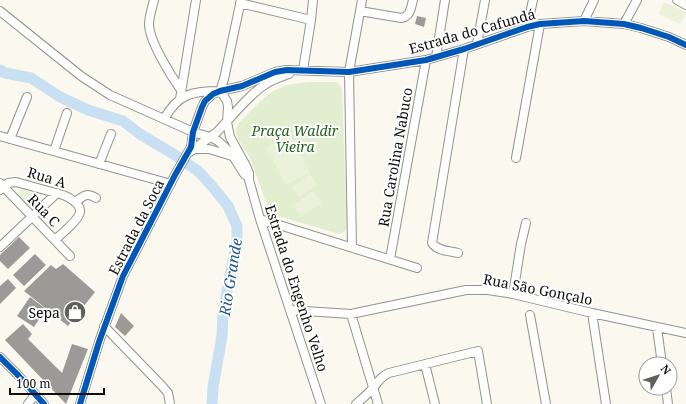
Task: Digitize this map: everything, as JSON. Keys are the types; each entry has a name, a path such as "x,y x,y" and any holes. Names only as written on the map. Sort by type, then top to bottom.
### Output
{"street":[{"path":"154,0 149,23 150,32 157,50 173,79 181,90"},
{"path":"180,99 196,0"},
{"path":"301,70 311,20 313,0"},
{"path":"352,247 349,72 362,0"},
{"path":"360,10 404,18 410,13 413,0"},
{"path":"436,57 445,0"},
{"name":"Estrada do Cafundá","path":"477,44 485,0"},
{"path":"527,27 534,0"},
{"path":"584,21 594,0"},
{"path":"624,24 637,0"},
{"path":"678,0 686,5"},
{"path":"164,119 174,104 188,95 197,92 220,91 224,79 240,1 311,20"},
{"name":"Estrada do Engenho Velho","path":"0,11 81,76 110,95 193,132 210,137 221,144 232,156 249,180"},
{"name":"Estrada do Cafundá","path":"193,132 202,107 213,94 242,86 275,72 301,70 349,72 426,60 540,24 584,21 624,24 655,32 686,44"},
{"path":"516,158 540,24"},
{"path":"458,253 436,248 432,243 464,49"},
{"name":"Rua Carolina Nabuco","path":"390,259 426,60"},
{"name":"Estrada do Cafundá","path":"210,137 227,122 250,96 266,84 277,78 301,70"},
{"name":"Estrada do Engenho Velho","path":"220,91 228,106 227,122 230,137 246,166 260,219 321,404"},
{"path":"10,139 27,97"},
{"path":"54,151 67,113"},
{"name":"Estrada da Soca","path":"80,404 104,326 123,276 191,147 193,132"},
{"path":"99,164 111,134"},
{"path":"0,136 171,184"},
{"path":"186,155 210,137"},
{"path":"196,149 209,149 232,156"},
{"name":"Rua A","path":"3,186 16,182 57,193 68,197 75,202 80,210 78,216 55,240"},
{"name":"Rua C","path":"3,186 70,256"},
{"path":"0,247 57,193"},
{"path":"75,202 88,194 96,198"},
{"path":"260,219 416,268"},
{"path":"513,294 526,223"},
{"name":"Rua São Gonçalo","path":"290,310 351,314 466,290 488,290 513,294 657,328 686,333"},
{"path":"592,313 606,404"},
{"path":"351,314 378,404"},
{"path":"530,315 546,404"},
{"path":"104,326 168,393 170,404"},
{"path":"657,328 661,356"},
{"path":"356,404 383,376 389,373 478,351 488,404"},
{"path":"0,357 44,404"},
{"path":"425,364 435,404"},
{"path":"28,404 35,395"}],"green space":[{"path":"664,2 686,12 680,24 659,14"},
{"name":"Praça Waldir Vieira","path":"336,82 340,86 342,92 347,227 344,232 339,234 275,215 266,203 251,160 236,133 239,123 269,94 280,88 297,83"},
{"path":"290,135 310,172 286,185 266,148"},
{"path":"310,174 317,185 299,197 292,187"},
{"path":"24,187 39,202 30,211 15,195"},
{"path":"313,191 322,203 301,217 293,205"}],"building":[{"path":"417,16 426,18 424,27 415,24"},
{"path":"19,237 30,248 8,269 0,261 0,255"},
{"path":"35,254 46,265 24,286 13,275"},
{"name":"Sepa","path":"63,264 95,292 68,326 24,291 51,265 56,269"},
{"path":"8,279 16,288 0,304 0,286"},
{"path":"30,297 46,309 34,327 17,316"},
{"path":"121,313 134,326 125,336 115,327"},
{"path":"23,324 32,334 28,339 62,373 72,344 88,349 66,404 5,340"}],"waterway":[{"name":"Rio Grande","path":"0,70 5,73 31,78 60,97 88,110 123,121 140,134 198,171 228,206 237,226 237,241 223,311 222,336 213,387 212,404"}],"cycle path":[{"path":"80,404 99,342 123,276 191,147 193,132 202,107 205,101 213,94 242,86 275,72 287,70 349,72 426,60 540,24 584,21 624,24 669,37 686,45"},
{"path":"0,357 44,404"}],"place":[{"name":"Sepa","path":"75,312"}]}
